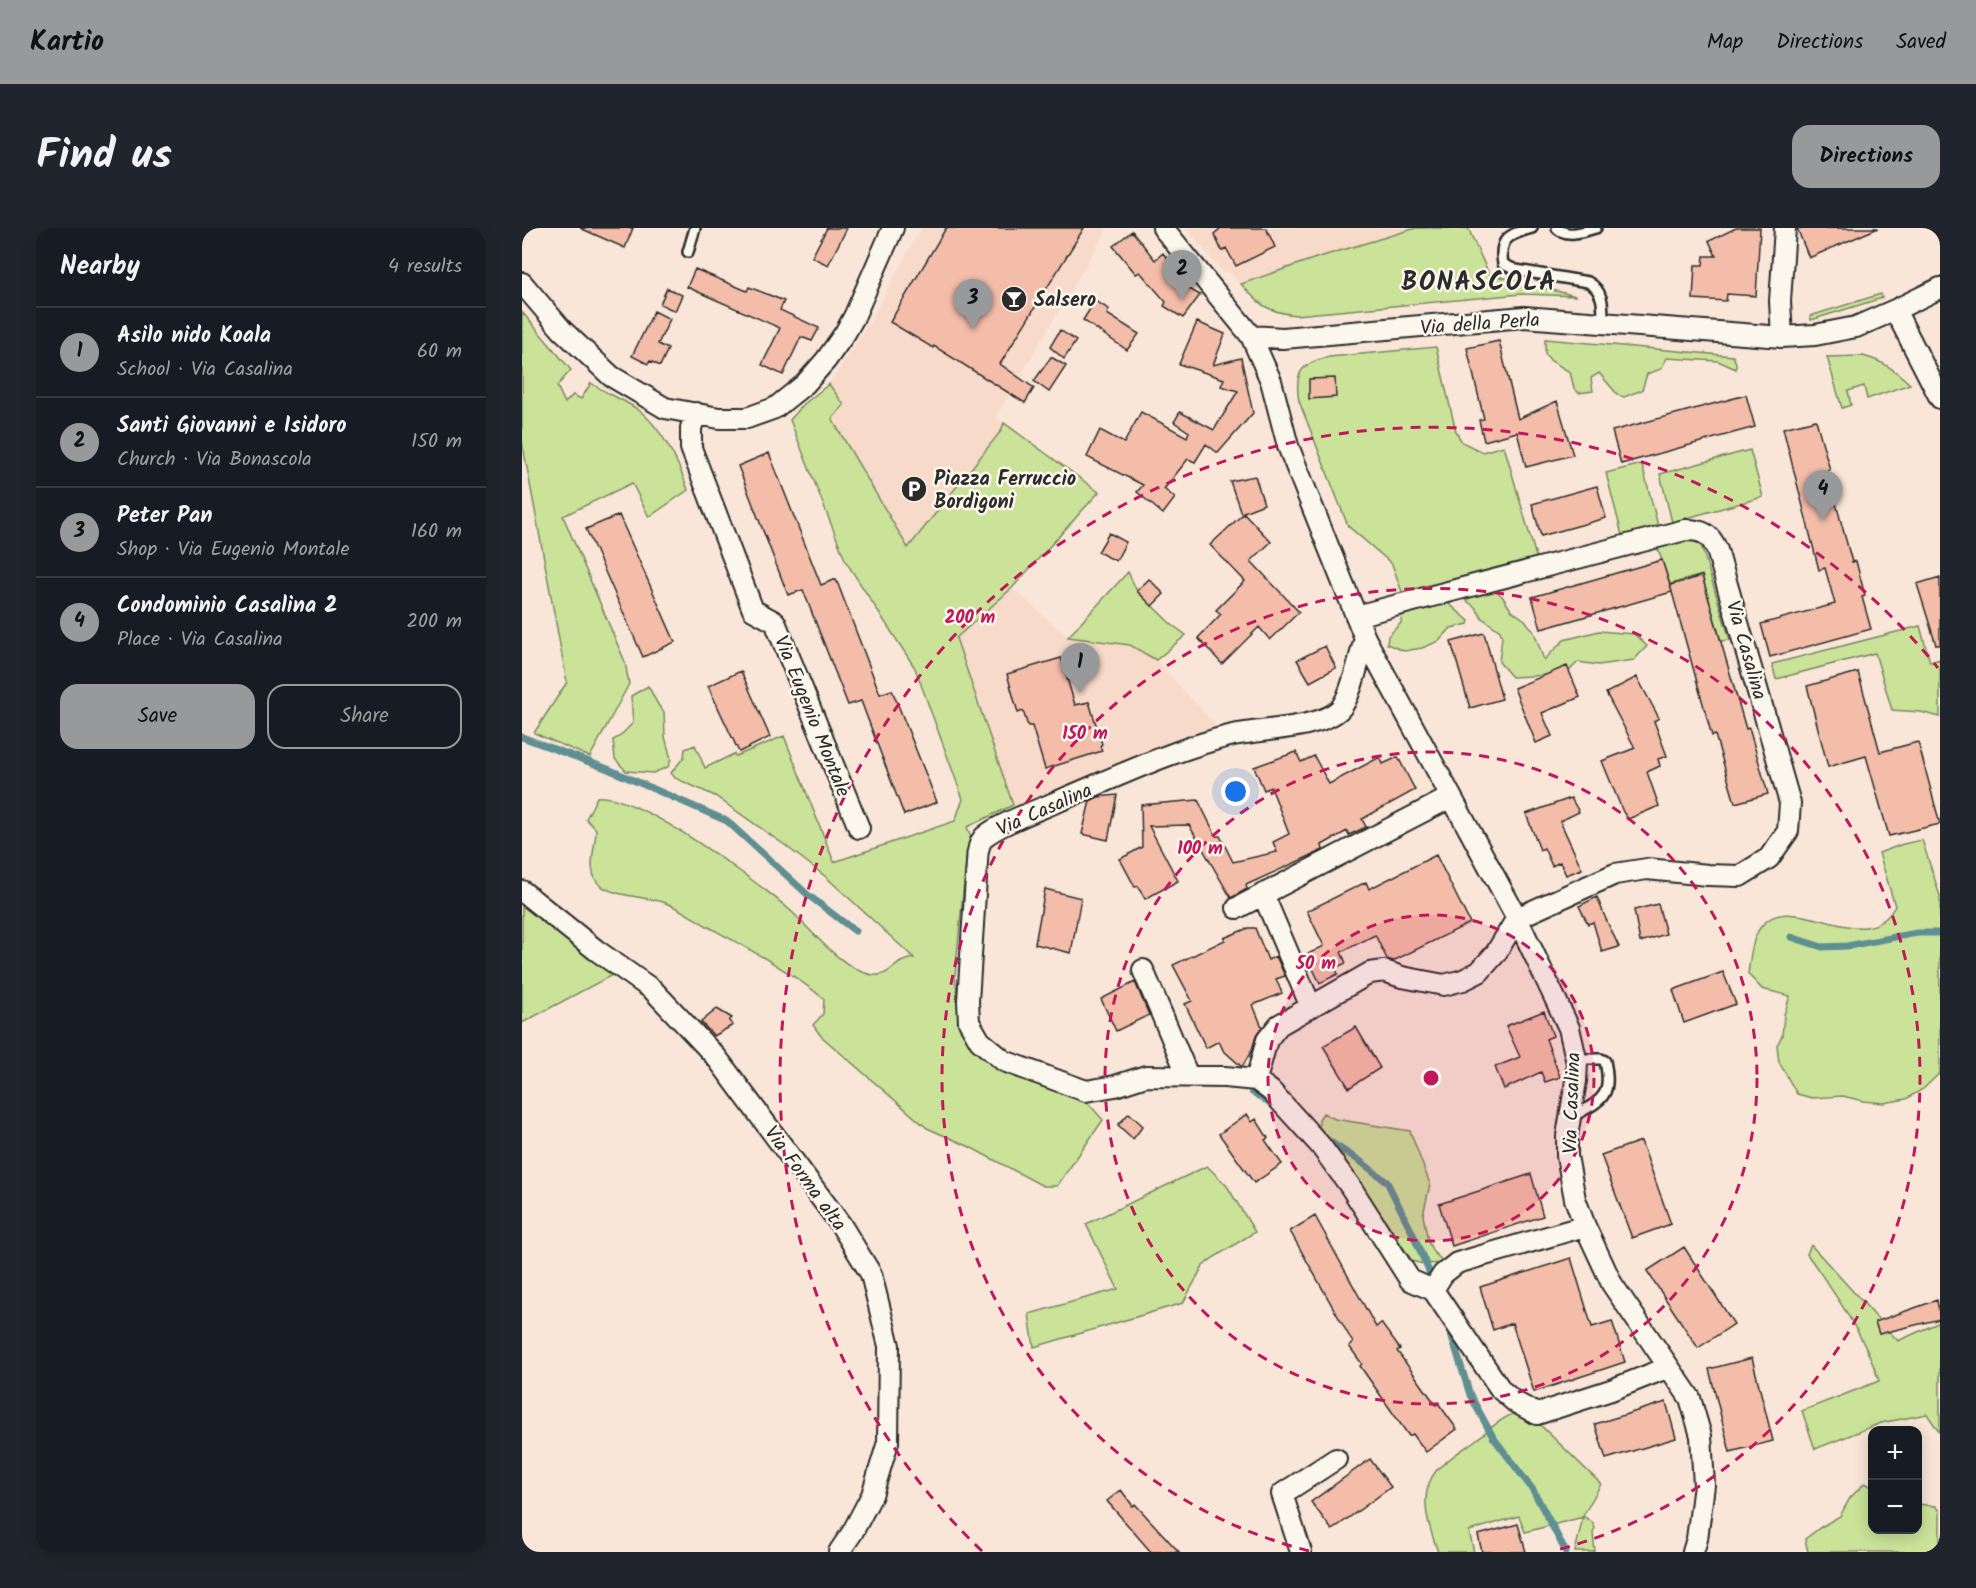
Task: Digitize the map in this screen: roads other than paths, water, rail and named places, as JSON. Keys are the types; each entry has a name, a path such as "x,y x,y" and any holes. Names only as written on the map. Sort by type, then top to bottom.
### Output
{"street":[{"path":"522,283 562,330 611,376 665,408 719,418 747,418 775,408 805,384 845,333 865,295 893,228"},
{"name":"Via Casalina","path":"1163,228 1251,336 1271,381 1288,446 1365,638 1517,918 1562,1011 1574,1043 1576,1059 1576,1082 1567,1156 1575,1199 1612,1284 1690,1398 1701,1436 1704,1485 1697,1539 1693,1552"},
{"path":"1782,336 1780,301 1785,228"},
{"name":"Via della Perla","path":"1251,336 1270,339 1524,317 1782,336 1815,335 1856,327 1940,288"},
{"path":"1895,310 1940,398"},
{"name":"Via Eugenio Montale","path":"696,413 691,428 691,448 753,610 775,622 859,828"},
{"name":"Via Casalina","path":"1356,616 1685,530 1700,530 1713,539 1790,803 1788,831 1769,858 1740,876 1647,868 1615,874 1517,918"},
{"name":"Via Casalina","path":"1256,1080 1146,1076 1115,1086 1086,1091 1004,1061 980,1041 969,1022 968,1001 978,849 982,839 993,831 1197,745 1236,735 1313,723 1339,710 1349,692 1365,638"},
{"path":"1237,908 1451,797"},
{"name":"Via Forma alta","path":"522,891 596,950 653,990 717,1058 841,1224 871,1274 889,1346 888,1442 872,1495 839,1552"},
{"path":"1263,894 1311,1007"},
{"path":"1517,918 1496,953 1479,972 1463,980 1444,985 1384,971 1370,973 1280,1025 1267,1040 1256,1080 1271,1091 1320,1144 1350,1186 1410,1280 1432,1290 1501,1390 1515,1402 1537,1414 1611,1390 1669,1367"},
{"path":"1143,970 1188,1076"},
{"path":"1432,1290 1443,1274 1456,1263 1585,1226"},
{"path":"1301,1552 1282,1494 1336,1459"}],"lane":[{"path":"688,252 695,228"},
{"path":"1532,228 1511,230 1501,250 1503,264 1516,270 1588,282 1596,286 1603,299 1603,323"},
{"path":"1557,228 1561,232 1576,233 1596,228"},
{"path":"1570,1118 1600,1101 1607,1093 1609,1082 1605,1061 1576,1059"}],"waterway":[{"path":"522,737 608,769 727,821 808,895 855,931"},
{"path":"1791,937 1822,947 1847,946 1917,933 1940,933"},
{"path":"1252,1092 1273,1105"},
{"path":"1322,1137 1360,1161 1387,1182 1434,1283"},
{"path":"1448,1324 1470,1395 1493,1437 1533,1490 1566,1552"}],"place":[{"name":"Salsero","path":"1014,299"},
{"name":"Santi Giovanni e Isidoro","path":"1182,300"},
{"name":"Peter Pan","path":"973,329"},
{"name":"Piazza Ferruccio Bordigoni","path":"914,489"},
{"name":"Condominio Casalina 2","path":"1823,520"},
{"name":"Asilo nido Koala","path":"1080,693"}],"district":[{"name":"BONASCOLA","path":"1479,281"}]}
